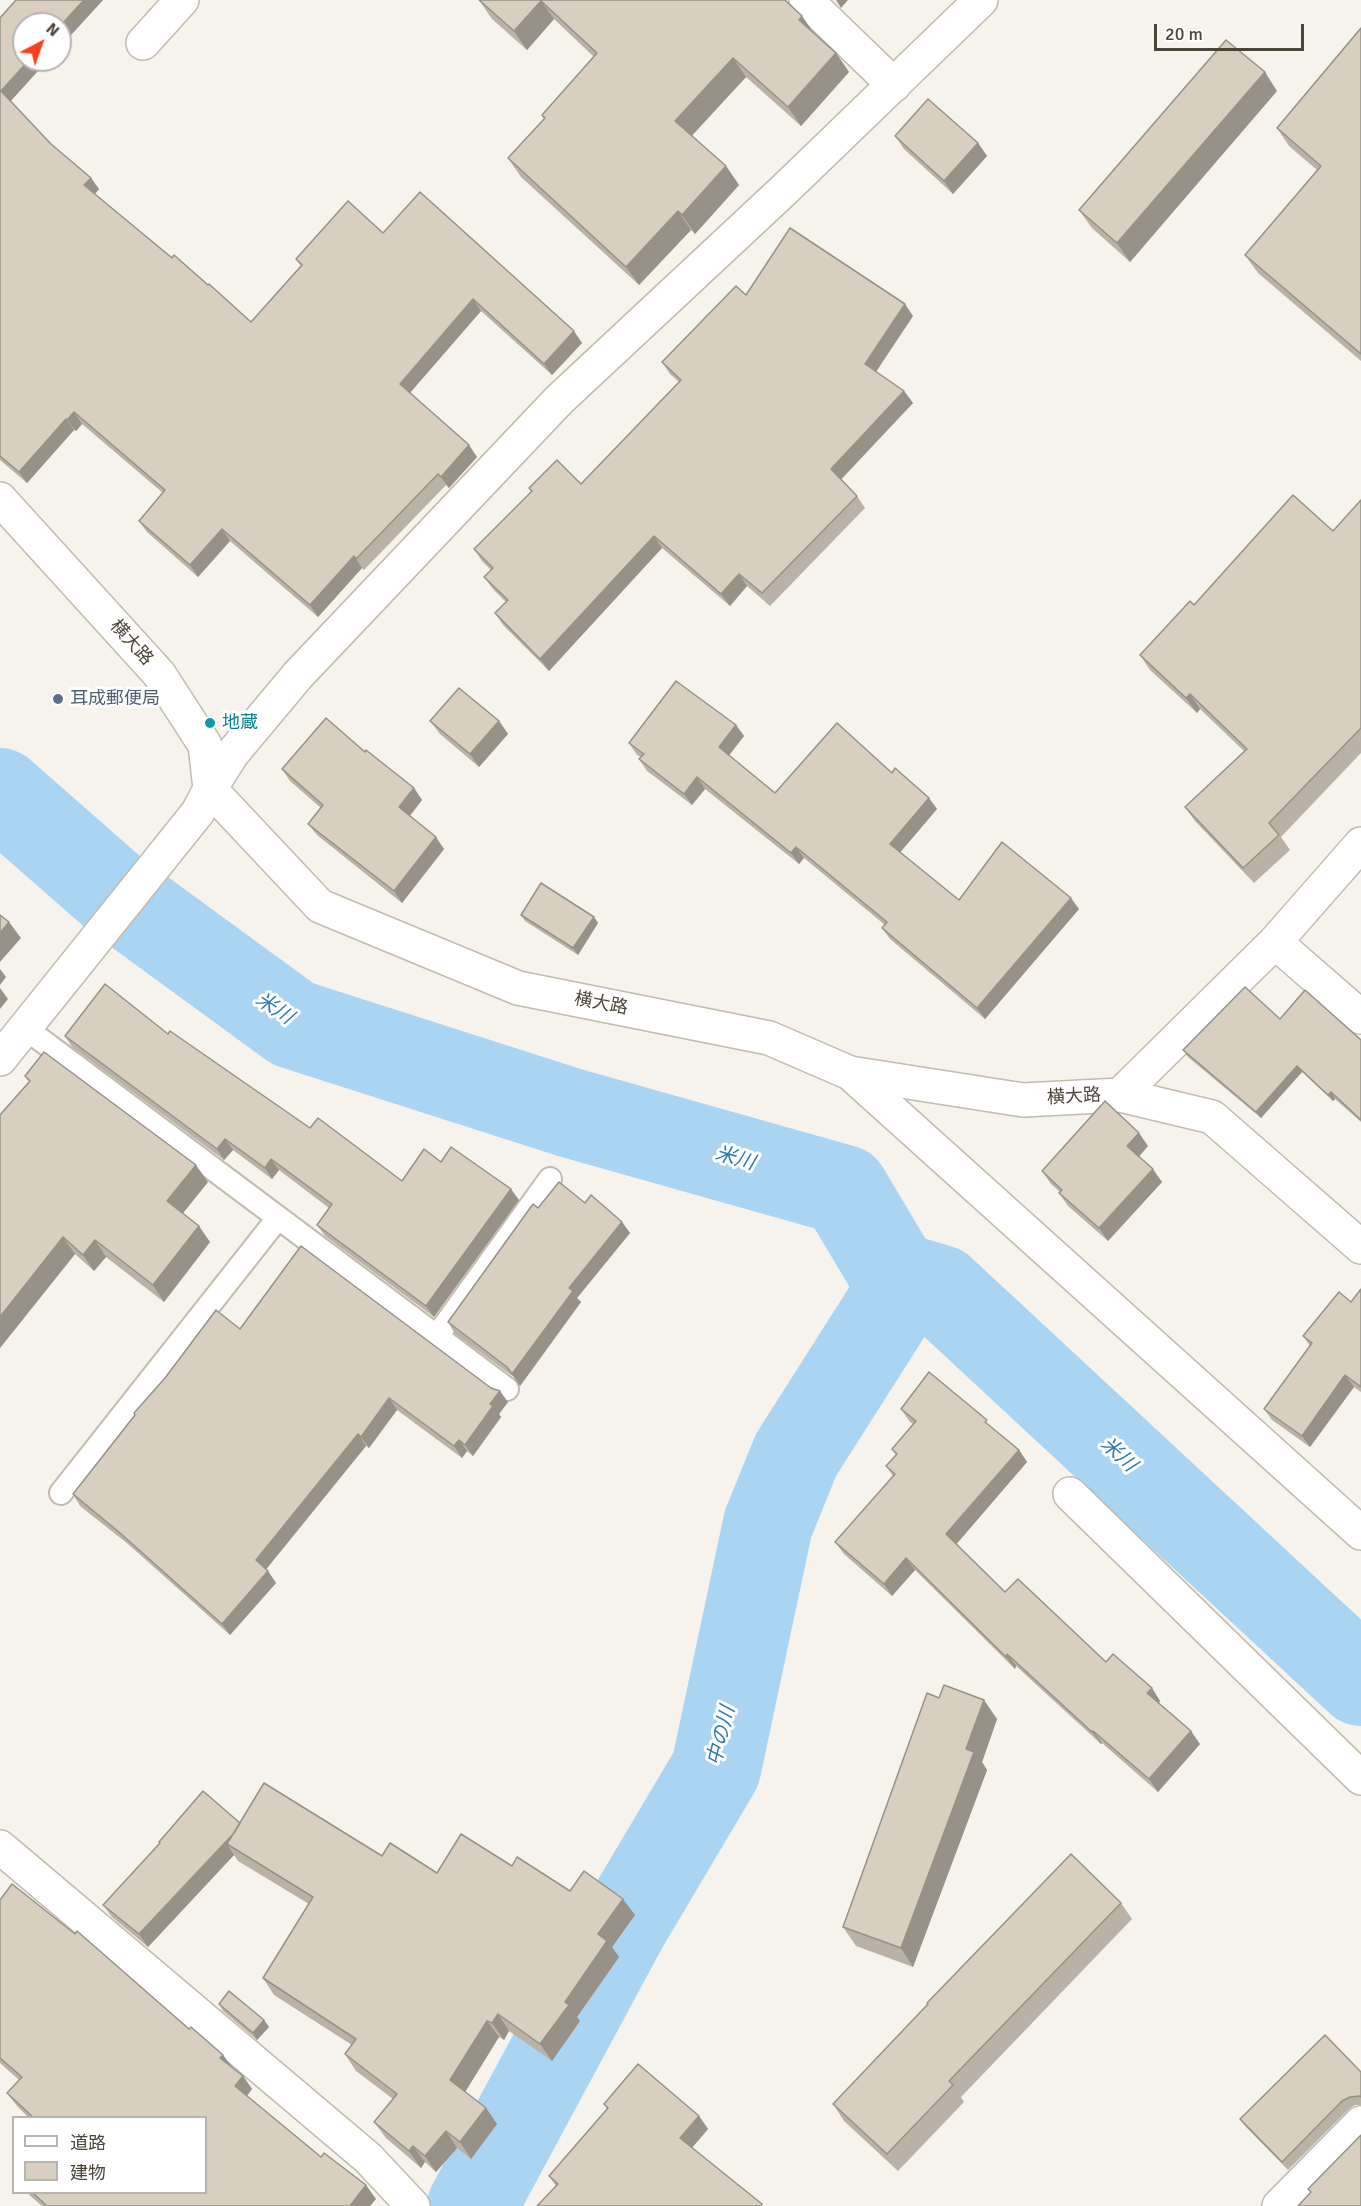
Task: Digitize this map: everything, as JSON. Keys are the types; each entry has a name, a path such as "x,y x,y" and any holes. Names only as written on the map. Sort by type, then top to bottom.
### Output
{"street":[{"path":"143,43 182,0"},
{"path":"806,0 894,85"},
{"path":"0,1059 198,812 232,754 298,675 559,400 894,85 981,0"},
{"name":"横大路","path":"0,499 159,674 205,745 210,789 320,906 518,988 769,1038 850,1072 1023,1100 1120,1095 1212,1117 1361,1247"},
{"path":"1120,1095 1275,942 1361,844"},
{"path":"1275,942 1361,1017"},
{"path":"850,1072 1361,1533"},
{"path":"1070,1494 1361,1778"},
{"path":"0,1847 368,2158 413,2206"},
{"path":"1279,2206 1361,2123"}],"lane":[{"path":"25,1028 507,1389"},
{"path":"437,1336 550,1179"},
{"path":"61,1493 278,1218"}],"building":[{"path":"16,0 84,0 72,13 12,12 12,72 18,72 1,91 51,144 91,178 84,185 172,258 174,255 251,322 302,265 296,259 348,201 383,233 420,192 574,331 544,364 473,299 400,384 469,445 441,477 438,474 356,559 354,556 310,605 222,529 190,565 139,521 165,490 74,412 19,472 0,456 0,18"},
{"path":"479,0 785,0 802,16 799,20 836,53 788,107 733,58 675,121 726,166 682,215 678,211 626,267 508,158 545,118 542,115 597,53 541,1 514,31"},
{"path":"1361,28 1361,354 1245,255 1321,166 1277,128"},
{"path":"1226,40 1265,72 1117,243 1079,210"},
{"path":"928,99 978,143 944,181 895,136"},
{"path":"790,228 905,304 865,364 904,391 831,469 857,496 762,593 739,574 721,594 654,536 540,659 495,613 508,600 484,577 493,568 474,549 532,491 529,488 557,460 581,484 681,380 662,362 736,286 746,295"},
{"path":"1293,495 1333,531 1361,500 1361,728 1269,823 1279,835 1243,868 1185,807 1247,749 1190,694 1186,698 1140,655 1190,601 1194,605"},
{"path":"676,681 736,725 719,747 775,793 837,723 892,773 895,768 929,798 890,844 959,900 1002,842 1071,898 977,1008 882,928 887,922 796,847 791,853 697,777 684,794 639,759 644,754 629,743"},
{"path":"459,688 499,721 470,754 430,721"},
{"path":"326,718 365,752 366,750 414,788 399,807 436,837 394,891 308,824 323,805 282,769"},
{"path":"541,883 594,917 573,948 521,915"},
{"path":"0,915 9,922 0,933"},
{"path":"105,984 168,1034 170,1031 310,1128 318,1118 402,1181 424,1149 441,1162 451,1147 511,1189 426,1306 317,1225 332,1204 271,1159 265,1168 225,1139 217,1149 65,1036"},
{"path":"1245,987 1280,1019 1305,990 1361,1040 1361,1120 1331,1092 1328,1095 1297,1066 1256,1112 1183,1050"},
{"path":"44,1052 196,1165 167,1201 199,1226 153,1285 95,1240 83,1255 63,1237 0,1317 0,1115 30,1081 25,1076"},
{"path":"1105,1101 1139,1133 1127,1146 1153,1169 1099,1228 1059,1193 1062,1190 1042,1171"},
{"path":"559,1182 585,1203 591,1195 622,1222 569,1288 573,1291 512,1374 507,1367 448,1322 533,1204 538,1208"},
{"path":"301,1246 491,1388 500,1391 490,1404 493,1406 465,1445 459,1440 454,1446 389,1398 361,1437 358,1434 256,1560 268,1571 222,1624 73,1494 216,1310 240,1329"},
{"path":"1361,1289 1361,1387 1345,1375 1302,1436 1264,1409 1312,1343 1303,1336 1339,1292 1351,1302"},
{"path":"929,1372 1019,1450 946,1534 1005,1592 1018,1579 1106,1662 1113,1654 1152,1688 1147,1693 1191,1731 1149,1779 1092,1732 1007,1654 1006,1657 906,1558 884,1584 835,1542 895,1474 886,1466 897,1454 892,1449 916,1421 901,1409"},
{"path":"944,1685 984,1700 966,1749 974,1752 901,1948 843,1927 927,1693 939,1698"},
{"path":"264,1783 382,1856 390,1843 437,1873 461,1834 512,1866 517,1857 570,1891 584,1871 623,1899 598,1934 607,1941 565,2002 569,2005 540,2044 498,2014 492,2023 487,2021 450,2080 486,2108 460,2142 446,2131 425,2156 413,2146 409,2151 374,2122 397,2094 345,2054 356,2039 263,1978 313,1897 227,1844"},
{"path":"203,1791 240,1823 234,1833 139,1934 103,1905 160,1843"},
{"path":"1071,1854 1121,1903 949,2081 953,2085 887,2154 833,2104"},
{"path":"12,1884 75,1934 77,1931 189,2029 191,2027 223,2055 220,2058 243,2076 235,2086 321,2157 324,2153 366,2185 350,2206 47,2206 34,2194 207,2194 207,2116 32,2116 7,2093 22,2077 0,2058 0,1900"},
{"path":"229,1991 264,2020 253,2033 219,2004"},
{"path":"1325,2035 1361,2072 1361,2097 1350,2097 1342,2101 1282,2162 1240,2119"},
{"path":"638,2064 699,2116 680,2138 762,2204 761,2206 537,2206 558,2184 549,2176 608,2108 604,2104"},
{"path":"1361,2135 1361,2206 1298,2206 1311,2192 1308,2189"}],"waterway":[{"name":"米川","path":"0,793 115,894 293,1024 571,1113 844,1190 896,1277 940,1290 1361,1681"},
{"name":"中の川","path":"472,2206 624,1924 716,1769 768,1524 796,1455 892,1304 896,1277"}],"place":[{"name":"耳成郵便局","path":"58,699"},
{"name":"地蔵","path":"210,723"}]}
